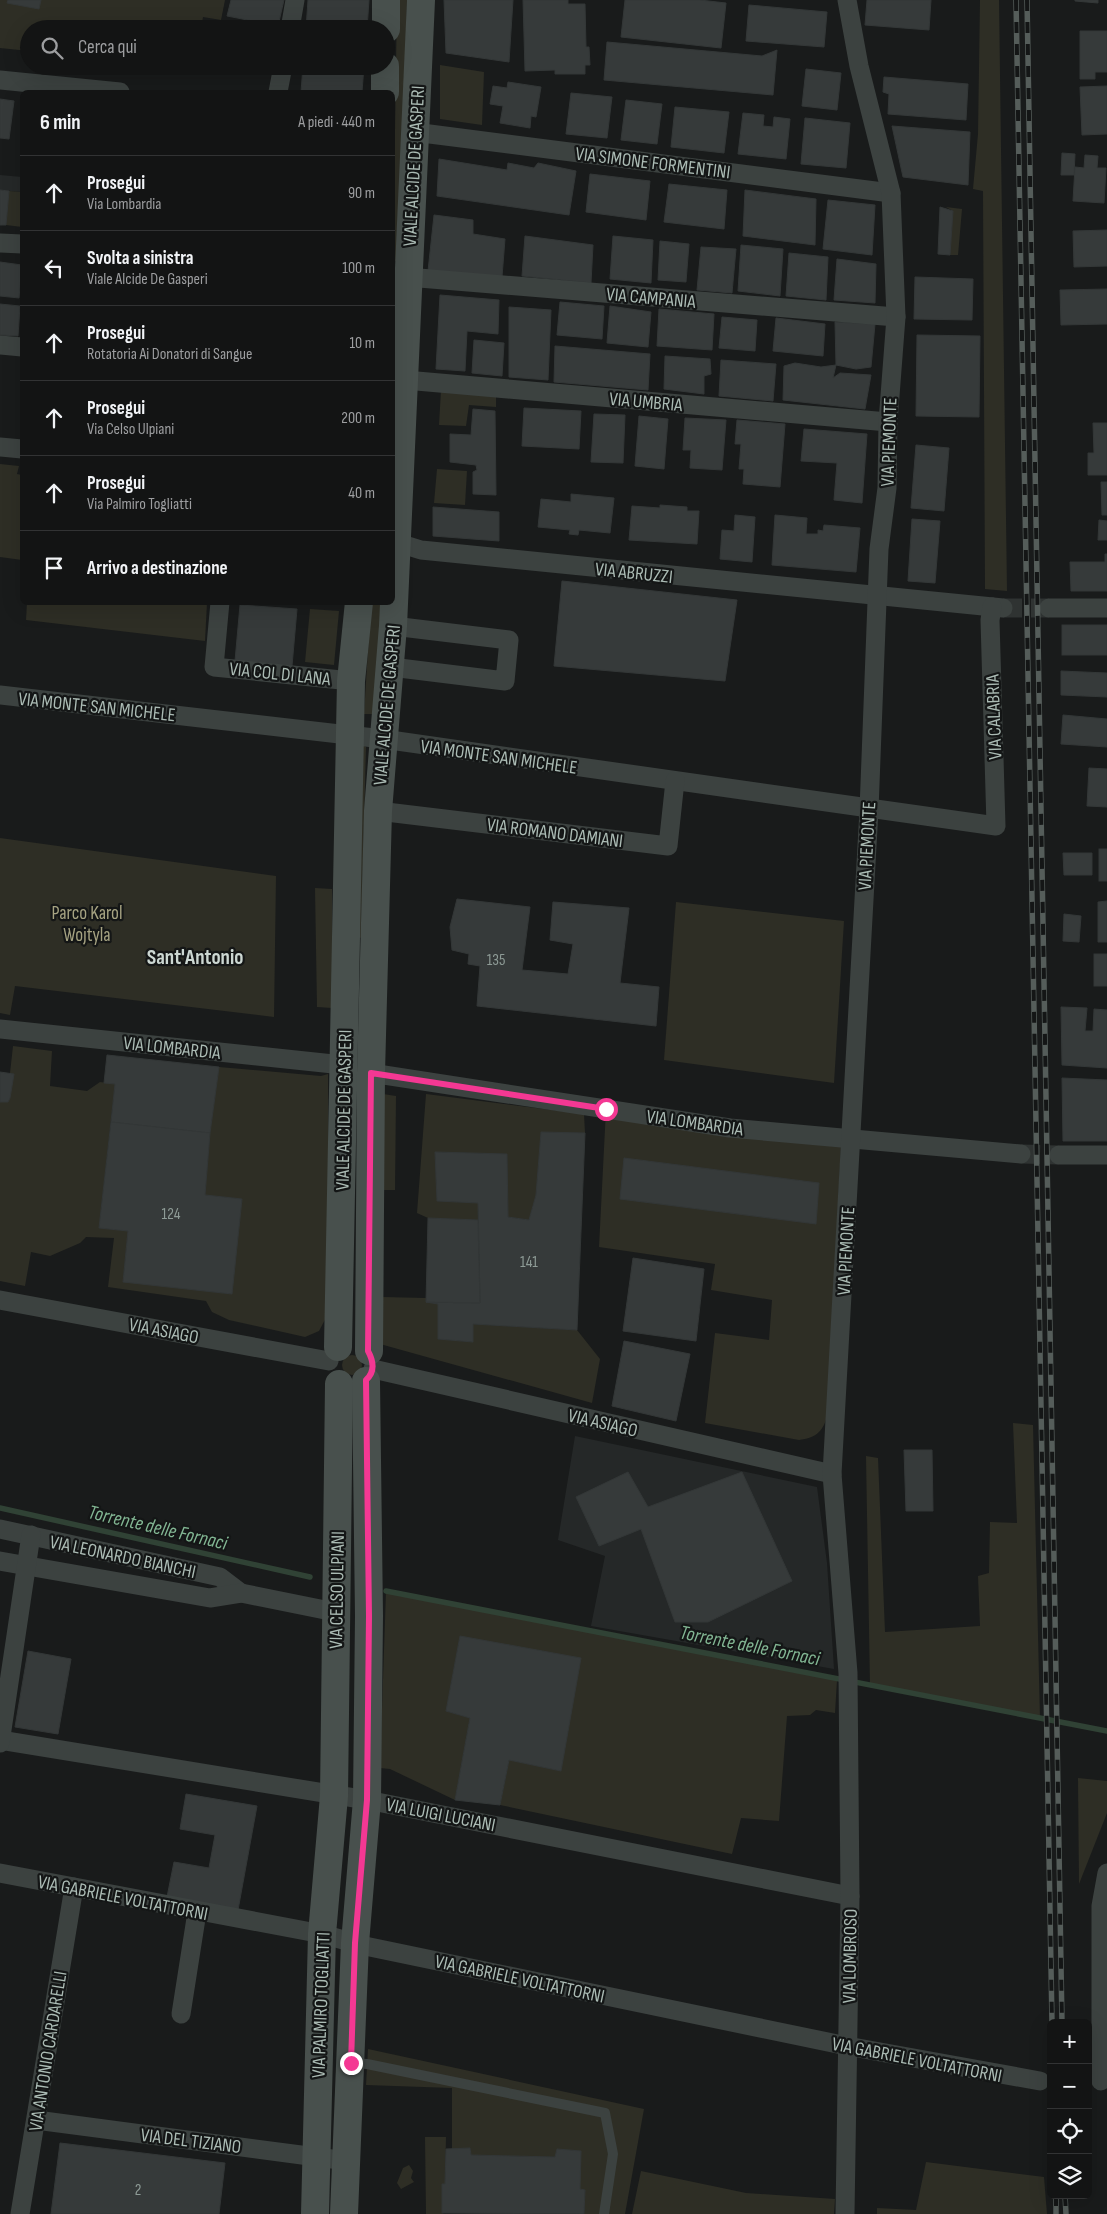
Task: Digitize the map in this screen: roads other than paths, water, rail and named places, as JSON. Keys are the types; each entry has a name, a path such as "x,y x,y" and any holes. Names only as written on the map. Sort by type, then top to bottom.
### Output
{"street":[{"path":"292,20 295,0"},
{"path":"386,0 386,20"},
{"name":"VIALE ALCIDE DE GASPERI","path":"395,541 405,380 407,277 421,0"},
{"name":"VIA PIEMONTE","path":"846,0 859,66 891,193 896,317 888,422 887,488 880,549 869,810 832,1474 848,1673 848,1698"},
{"path":"278,90 281,75"},
{"name":"VIALE ALCIDE DE GASPERI","path":"385,75 385,90"},
{"path":"0,80 100,90"},
{"name":"VIA SIMONE FORMENTINI","path":"414,132 891,193"},
{"path":"0,243 20,244"},
{"name":"VIA CAMPANIA","path":"407,277 896,317"},
{"path":"0,345 20,347"},
{"name":"VIA UMBRIA","path":"405,380 888,422"},
{"path":"0,447 20,449"},
{"name":"VIA ABRUZZI","path":"395,541 421,550 878,597 997,607"},
{"name":"VIA COL DI LANA","path":"220,605 214,667 351,680"},
{"name":"VIALE ALCIDE DE GASPERI","path":"335,1364 351,680 358,605"},
{"name":"VIALE ALCIDE DE GASPERI","path":"369,1367 371,1073 378,811 391,667 393,605"},
{"name":"VIA CALABRIA","path":"996,826 990,620 997,607"},
{"path":"1050,608 1107,608"},
{"path":"391,667 505,681 509,640 393,626"},
{"name":"VIA MONTE SAN MICHELE","path":"0,695 351,734 869,810 996,826"},
{"name":"VIA ROMANO DAMIANI","path":"378,811 668,846 675,781"},
{"name":"VIA LOMBARDIA","path":"0,1029 343,1065"},
{"name":"VIA LOMBARDIA","path":"371,1073 730,1128 1021,1154"},
{"path":"1059,1155 1107,1155"},
{"name":"VIA ASIAGO","path":"0,1300 335,1364"},
{"path":"352,1343 369,1367 353,1387 335,1364 352,1343"},
{"name":"VIA CELSO ULPIANI","path":"334,1796 335,1364"},
{"name":"VIA ASIAGO","path":"369,1367 832,1474"},
{"name":"VIA CELSO ULPIANI","path":"355,1943 367,1800 369,1367"},
{"name":"VIA LEONARDO BIANCHI","path":"0,1529 220,1577 241,1593"},
{"path":"0,1741 31,1535"},
{"name":"VIA LEONARDO BIANCHI","path":"0,1561 210,1598 241,1593 335,1612"},
{"name":"VIA LOMBROSO","path":"845,2214 850,1896 848,1698"},
{"name":"VIA LUIGI LUCIANI","path":"0,1741 367,1800 850,1896"},
{"name":"VIA PALMIRO TOGLIATTI","path":"314,2214 322,1934 334,1796"},
{"name":"VIA GABRIELE VOLTATTORNI","path":"0,1873 197,1912 322,1934 355,1943 847,2046 1040,2081"},
{"path":"1099,2081 1104,1906 1107,1873"},
{"name":"VIA ANTONIO CARDARELLI","path":"20,2214 74,1887"},
{"path":"181,2014 197,1912"},
{"name":"VIA PALMIRO TOGLIATTI","path":"344,2214 355,1943"},
{"name":"VIA DEL TIZIANO","path":"36,2120 347,2162"}],"lane":[{"path":"351,2063 367,2064 606,2113 613,2154 604,2214"}],"waterway":[{"name":"Torrente delle Fornaci","path":"0,1508 310,1577"},
{"name":"Torrente delle Fornaci","path":"386,1591 1107,1731"}],"tunnel":[{"path":"1003,608 1049,608"},
{"path":"1021,1154 1059,1155"}],"railway":[{"path":"1016,0 1052,2019"},
{"path":"1027,0 1062,2019"},
{"path":"1056,2199 1056,2214"},
{"path":"1065,2199 1066,2214"}],"district":[{"name":"Sant'Antonio","path":"195,957"}],"park label":[{"name":"Parco Karol Wojtyla","path":"87,923"}]}
